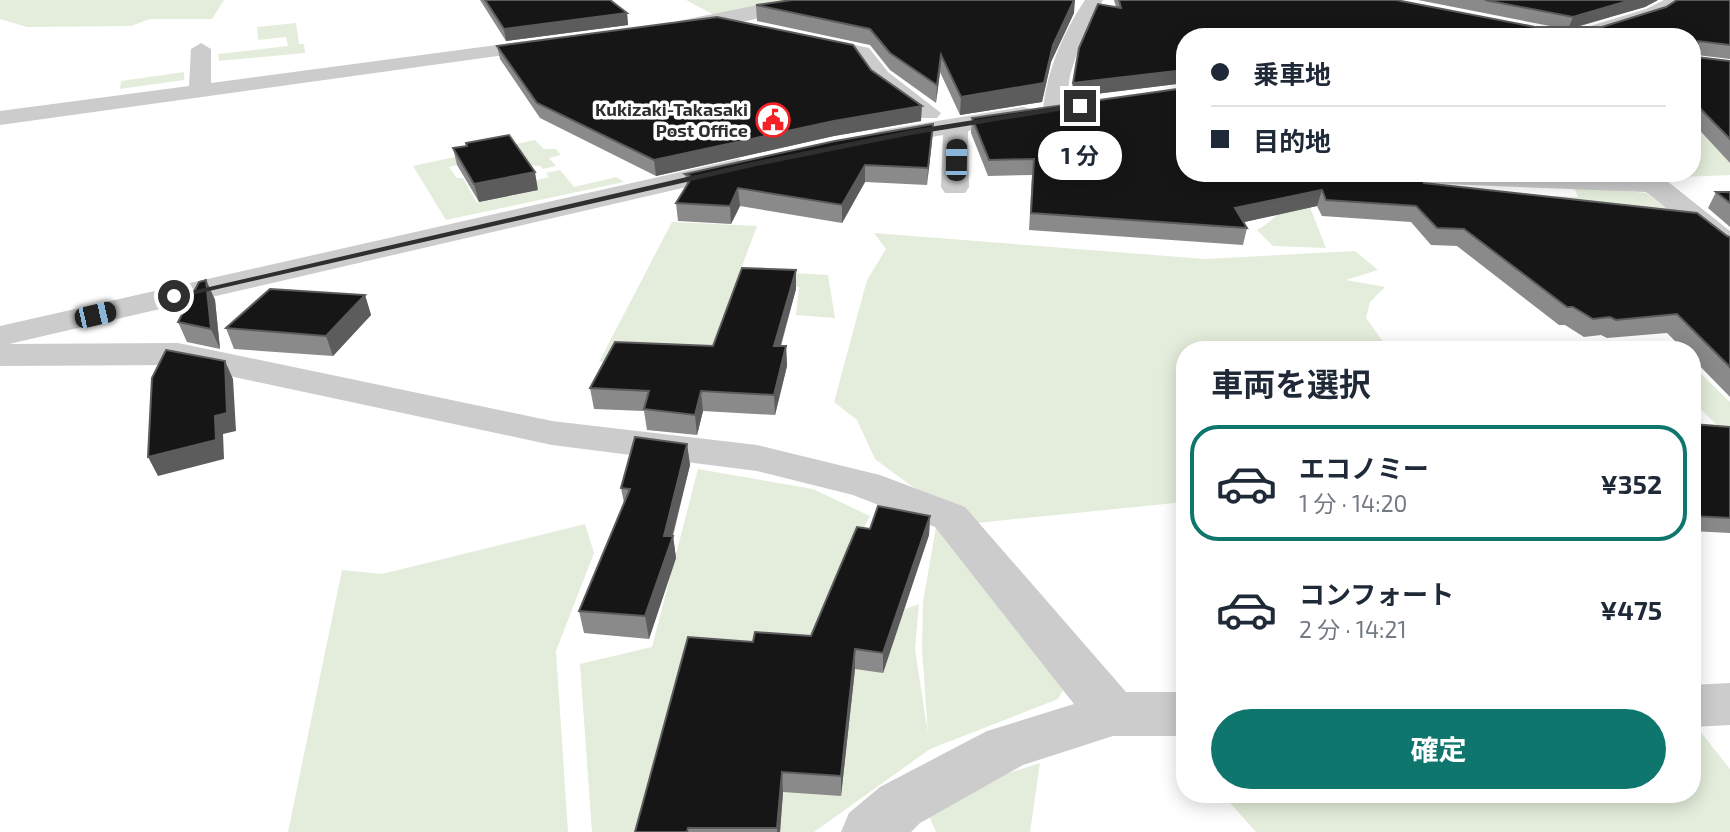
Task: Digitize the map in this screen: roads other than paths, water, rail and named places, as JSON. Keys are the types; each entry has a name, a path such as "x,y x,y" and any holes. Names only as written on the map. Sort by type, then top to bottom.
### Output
{"street":[{"path":"650,30 719,21 806,0"},
{"path":"860,142 1068,107 1058,78 1076,29 1094,0"},
{"path":"1604,28 1653,13 1678,0"},
{"path":"688,5 719,21 755,30"},
{"path":"781,36 862,52 880,76 950,126 956,132 955,187"},
{"path":"0,118 567,42"},
{"path":"200,91 201,49"},
{"path":"0,336 764,162"},
{"path":"1650,182 1730,245"},
{"path":"0,355 178,354 552,433 757,458 811,469 877,489 950,517 1074,663 1113,714"},
{"path":"1701,706 1730,704"},
{"path":"870,832 900,805 1006,747 1113,714 1176,714"}],"place":[{"name":"Kukizaki-Takasaki Post Office","path":"773,120"}]}
